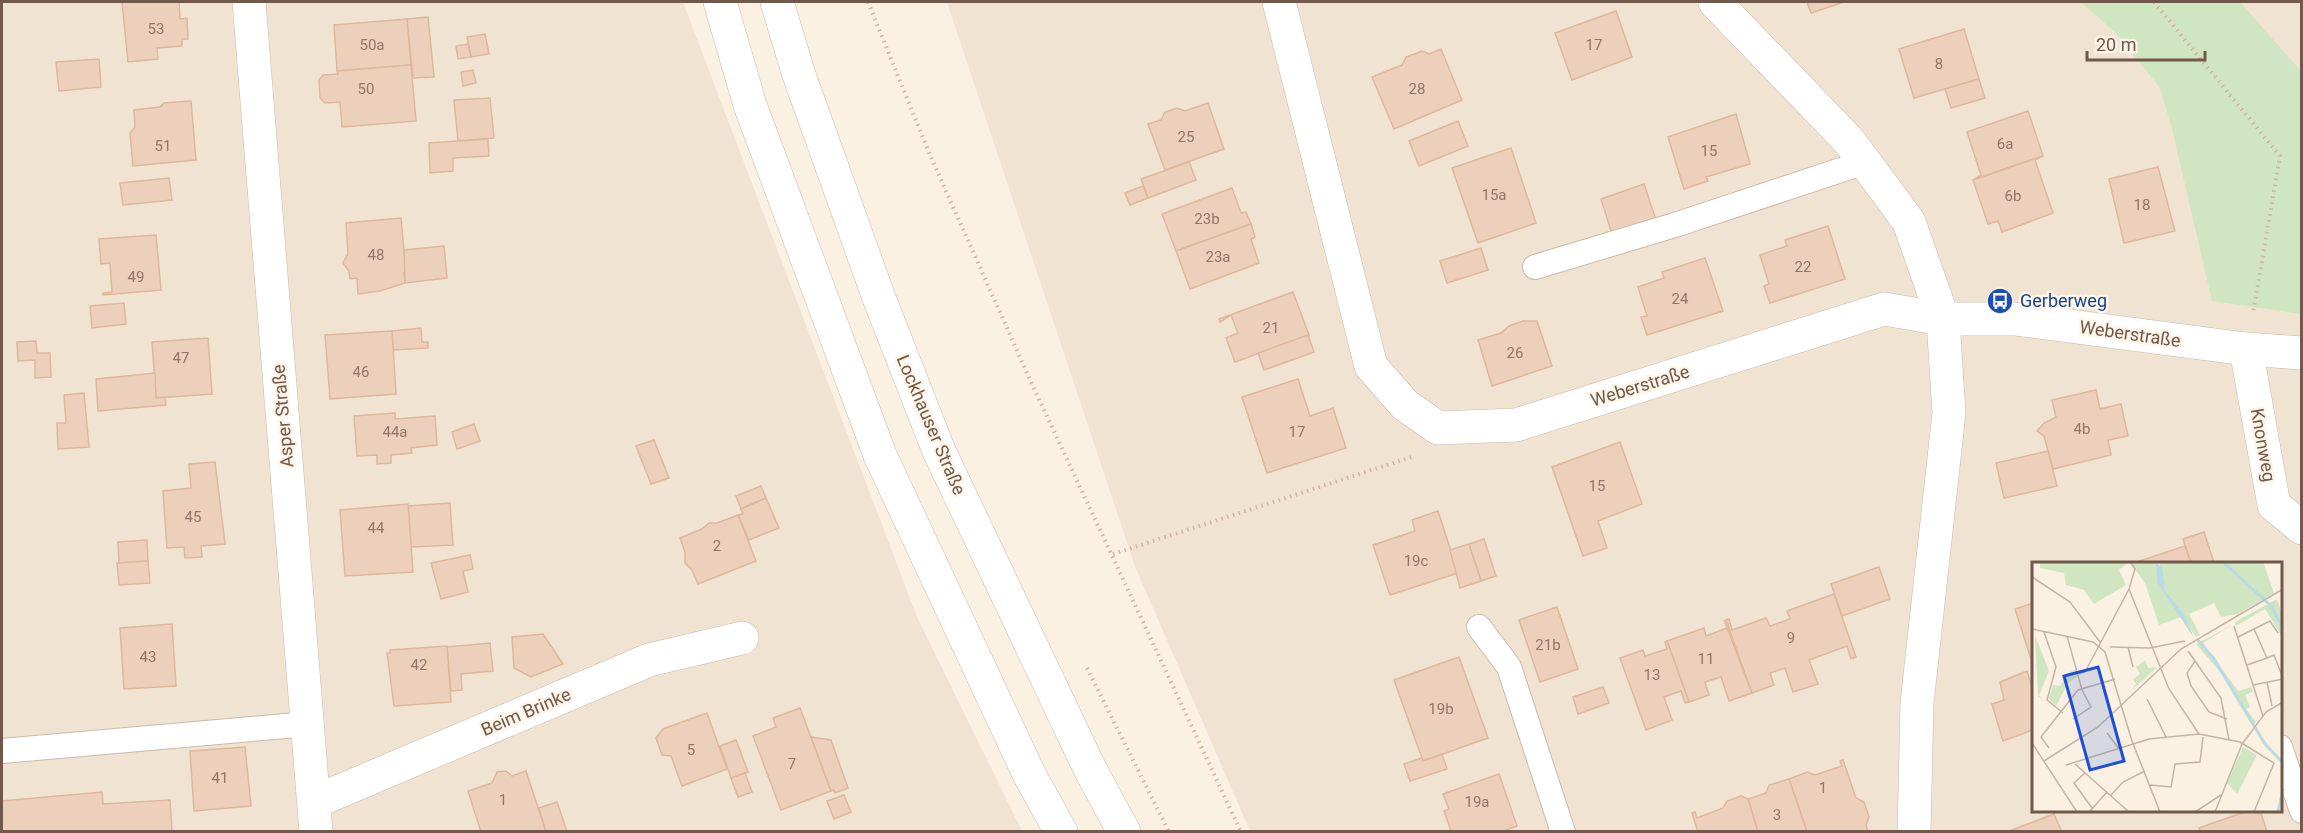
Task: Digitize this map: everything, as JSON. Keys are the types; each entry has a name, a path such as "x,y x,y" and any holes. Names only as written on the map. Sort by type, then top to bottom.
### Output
{"street":[{"name":"Asper Straße","path":"249,2 315,817"},
{"path":"720,2 750,105 880,455 1029,774 1060,831"},
{"name":"Lockhauser Straße","path":"777,2 799,75 874,287 939,451 1090,769 1124,831"},
{"path":"1279,2 1371,366 1405,405 1438,428"},
{"path":"1715,2 1850,142 1909,222 1943,319 1949,413 1917,703 1914,831"},
{"name":"Weberstraße","path":"1438,428 1516,424 1884,309 1943,319 2015,319 2246,349 2301,353"},
{"name":"Knonweg","path":"2246,349 2274,505 2301,528"},
{"name":"Beim Brinke","path":"315,817 649,660 742,638"}],"lane":[{"path":"1535,267 1678,224 1865,162"},
{"path":"1479,627 1509,667 1563,831"},
{"path":"2,751 308,724"},
{"path":"2282,753 2301,811"}],"path":[{"path":"868,2 930,155 1031,382 1241,831"},
{"path":"2154,2 2280,156 2246,349"},
{"path":"1113,554 1420,454 1438,428"},
{"path":"1085,665 1169,831"}],"shaded area":[{"path":"2,2 683,2 917,617 1022,831 2,832"},
{"path":"947,2 2301,2 2301,831 1250,831 1136,569"}],"green space":[{"path":"2081,2 2240,2 2301,71 2301,314 2212,301 2172,129 2160,88 2117,34"}],"building":[{"path":"122,2 179,2 180,19 187,18 188,39 182,39 182,46 157,48 158,59 128,62"},
{"path":"1807,2 1844,2 1811,13"},
{"path":"1616,11 1632,57 1572,80 1555,33"},
{"path":"428,17 434,77 413,78 407,19"},
{"path":"407,19 411,65 337,71 334,25"},
{"path":"1964,29 1979,79 1914,98 1899,49"},
{"path":"485,34 489,54 471,57 467,37"},
{"path":"468,44 471,57 458,59 456,46"},
{"path":"1441,49 1462,100 1394,129 1372,77 1402,65 1406,57 1422,51 1429,54"},
{"path":"99,59 101,87 59,91 56,62"},
{"path":"411,65 416,121 342,127 340,102 325,103 320,98 319,80 323,75 338,74 337,71"},
{"path":"473,70 476,83 463,86 461,72"},
{"path":"1979,79 1985,98 1951,108 1945,89"},
{"path":"490,98 494,138 458,141 454,100"},
{"path":"191,101 196,160 133,166 130,133 135,127 134,110 160,107 164,103"},
{"path":"1208,103 1224,149 1165,170 1148,124 1161,120 1165,112 1177,108 1185,111"},
{"path":"2028,111 2043,156 1973,180 1981,175 1967,132"},
{"path":"1736,114 1750,164 1706,177 1708,181 1684,189 1668,137"},
{"path":"1458,121 1468,146 1419,166 1409,141"},
{"path":"488,139 489,156 453,158 453,171 430,173 429,143"},
{"path":"1511,148 1536,223 1478,243 1452,168"},
{"path":"2043,156 2035,160 2053,213 2002,232 1998,221 1988,224 1973,180"},
{"path":"1189,162 1196,180 1148,198 1141,179"},
{"path":"2158,167 2175,231 2124,243 2109,179"},
{"path":"169,178 172,200 123,205 120,183"},
{"path":"1644,184 1656,220 1612,234 1601,199"},
{"path":"1143,186 1148,198 1130,205 1125,193"},
{"path":"1232,188 1241,213 1246,212 1251,224 1176,251 1162,214"},
{"path":"401,218 405,283 380,291 358,294 357,278 350,279 349,271 343,263 348,254 346,223"},
{"path":"1251,224 1255,237 1251,239 1259,263 1190,289 1176,251"},
{"path":"1828,226 1845,279 1770,303 1764,286 1769,284 1760,255 1787,246 1785,240"},
{"path":"156,235 161,290 103,295 103,293 112,292 110,263 101,264 99,239"},
{"path":"444,246 447,278 405,283 404,250"},
{"path":"1481,248 1488,270 1447,283 1440,261"},
{"path":"1705,258 1723,311 1647,335 1641,317 1647,316 1638,287 1664,278 1662,272"},
{"path":"1293,292 1309,335 1235,362 1226,338 1238,333 1231,315 1220,322 1219,319"},
{"path":"124,303 126,324 92,328 90,306"},
{"path":"1523,321 1537,321 1552,366 1492,386 1478,340 1501,333 1509,326"},
{"path":"421,328 422,342 428,342 428,348 393,350 392,331"},
{"path":"392,331 396,394 330,399 325,335"},
{"path":"1308,335 1314,352 1264,370 1258,353"},
{"path":"208,338 212,394 156,398 152,342"},
{"path":"36,341 37,353 50,353 51,377 35,378 35,360 18,361 17,342"},
{"path":"155,373 156,398 165,397 166,405 98,411 96,379"},
{"path":"1298,379 1310,416 1333,408 1346,448 1267,473 1242,397"},
{"path":"2096,390 2100,409 2121,404 2128,436 2108,440 2111,455 2053,469 2044,436 2037,431 2044,423 2056,417 2052,400"},
{"path":"84,393 89,447 58,449 57,423 66,423 64,395"},
{"path":"395,413 395,419 435,416 437,445 411,448 412,453 391,455 391,463 377,464 377,455 357,456 354,416"},
{"path":"474,424 480,441 457,449 452,432"},
{"path":"654,440 669,478 651,484 636,446"},
{"path":"1620,442 1642,504 1598,521 1607,548 1583,556 1552,467"},
{"path":"2048,451 2057,486 2004,498 1996,463"},
{"path":"215,462 225,544 201,546 202,557 185,558 184,547 167,548 163,491 191,488 189,464"},
{"path":"761,486 766,498 741,509 736,496"},
{"path":"766,498 779,528 749,540 738,515 743,514 741,509"},
{"path":"450,503 453,545 411,547 408,506"},
{"path":"408,504 413,572 345,576 340,510"},
{"path":"1438,511 1458,573 1390,595 1373,545 1415,531 1412,520"},
{"path":"738,515 756,561 698,584 692,570 685,563 685,552 680,538 702,529 709,523 717,523"},
{"path":"2204,532 2214,562 2191,562 2183,539"},
{"path":"1484,539 1496,576 1481,581 1469,544"},
{"path":"147,540 148,561 119,563 118,542"},
{"path":"1469,544 1481,581 1460,588 1450,550"},
{"path":"2185,546 2191,562 2137,562"},
{"path":"470,555 473,569 463,571 468,592 441,599 431,563"},
{"path":"148,561 150,583 119,585 117,563"},
{"path":"1879,567 1890,599 1842,616 1831,584"},
{"path":"1834,594 1856,657 1851,659 1847,646 1809,660 1818,684 1793,692 1785,668 1770,673 1774,685 1752,693 1726,620 1729,619 1732,630 1766,618 1770,626 1790,619 1787,611"},
{"path":"2032,603 2031,659 2015,609"},
{"path":"1557,607 1578,669 1540,682 1519,620"},
{"path":"1724,620 1752,693 1729,701 1721,677 1705,682 1709,695 1689,702 1667,641 1704,628 1706,636 1727,628"},
{"path":"172,624 176,686 124,689 120,628"},
{"path":"543,634 563,664 531,677 514,668 512,637"},
{"path":"1667,641 1689,702 1685,703 1681,691 1664,697 1672,720 1646,730 1620,658 1643,650 1645,656 1667,649 1665,642"},
{"path":"490,643 493,671 461,674 462,690 451,691 447,647"},
{"path":"447,646 451,702 394,706 387,653 390,653 390,650"},
{"path":"1459,657 1488,738 1423,761 1394,680"},
{"path":"2027,671 2032,687 2032,730 2003,741 1992,704 2004,700 2000,682"},
{"path":"1603,687 1609,703 1578,714 1573,697"},
{"path":"800,708 831,791 781,810 753,736 776,727 773,718"},
{"path":"707,713 727,769 682,786 671,756 662,755 656,738 663,729"},
{"path":"811,737 831,740 848,788 835,793 834,790 831,791"},
{"path":"736,740 748,772 731,778 720,746"},
{"path":"245,747 251,806 194,811 190,751"},
{"path":"1442,754 1447,769 1410,781 1404,764 1422,758 1423,761"},
{"path":"1843,760 1856,798 1864,802 1869,817 1866,825 1868,832 1807,832 1789,779 1807,772 1815,775 1842,766 1840,761"},
{"path":"506,771 512,776 526,771 546,832 481,832 468,791 492,783 497,772"},
{"path":"745,773 752,792 738,797 731,778"},
{"path":"1499,774 1517,826 1501,832 1451,831 1444,811 1449,809 1443,794"},
{"path":"1789,779 1807,832 1758,832 1748,799 1766,793 1769,785"},
{"path":"102,792 103,804 170,800 172,832 2,832 2,801"},
{"path":"844,795 851,812 834,819 827,801"},
{"path":"1741,796 1748,799 1758,832 1698,832 1692,813 1695,812 1697,818 1723,808 1727,801"},
{"path":"557,802 567,832 546,832 539,808"},
{"path":"2244,812 2261,812 2267,832 2201,832 2199,828"},
{"path":"2054,814 2062,832 2007,832"}],"place":[{"name":"Gerberweg","path":"2000,301"}]}
